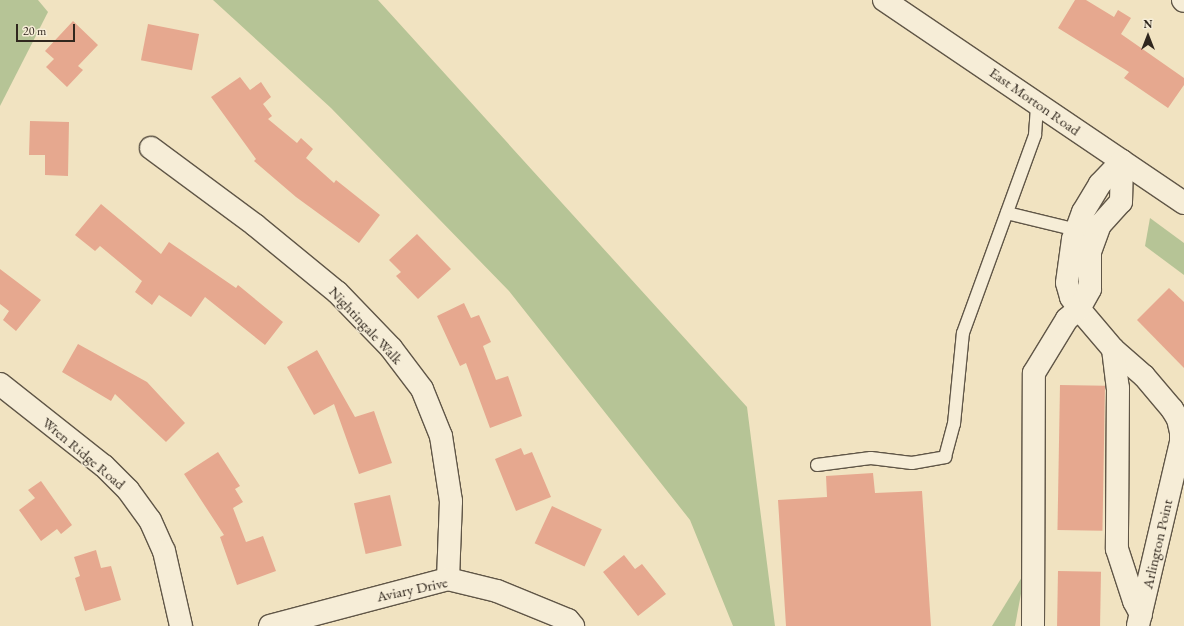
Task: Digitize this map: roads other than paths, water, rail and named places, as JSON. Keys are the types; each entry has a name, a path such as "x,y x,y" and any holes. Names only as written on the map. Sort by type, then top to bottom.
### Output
{"street":[{"name":"East Morton Road","path":"884,0 1184,203"},
{"name":"Nightingale Walk","path":"151,148 255,225 337,292 391,348 422,389 440,436 451,501 448,579"},
{"name":"Arlington Point","path":"1122,161 1100,184 1086,233 1067,283 1071,297 1079,309 1113,348 1144,376 1172,409 1178,419 1181,432 1181,442 1140,620"},
{"path":"1033,626 1034,373 1067,319 1079,309"},
{"path":"1113,348 1118,388 1117,549 1140,620"},
{"name":"Wren Ridge Road","path":"0,384 104,466 128,490 150,520 164,551 180,626"},
{"name":"Aviary Drive","path":"270,626 448,579 497,591 568,620 573,626"}],"lane":[{"path":"817,465 871,458 912,463 945,456 954,424 963,333 1035,135 1038,103"},
{"path":"1007,212 1086,233"}]}
